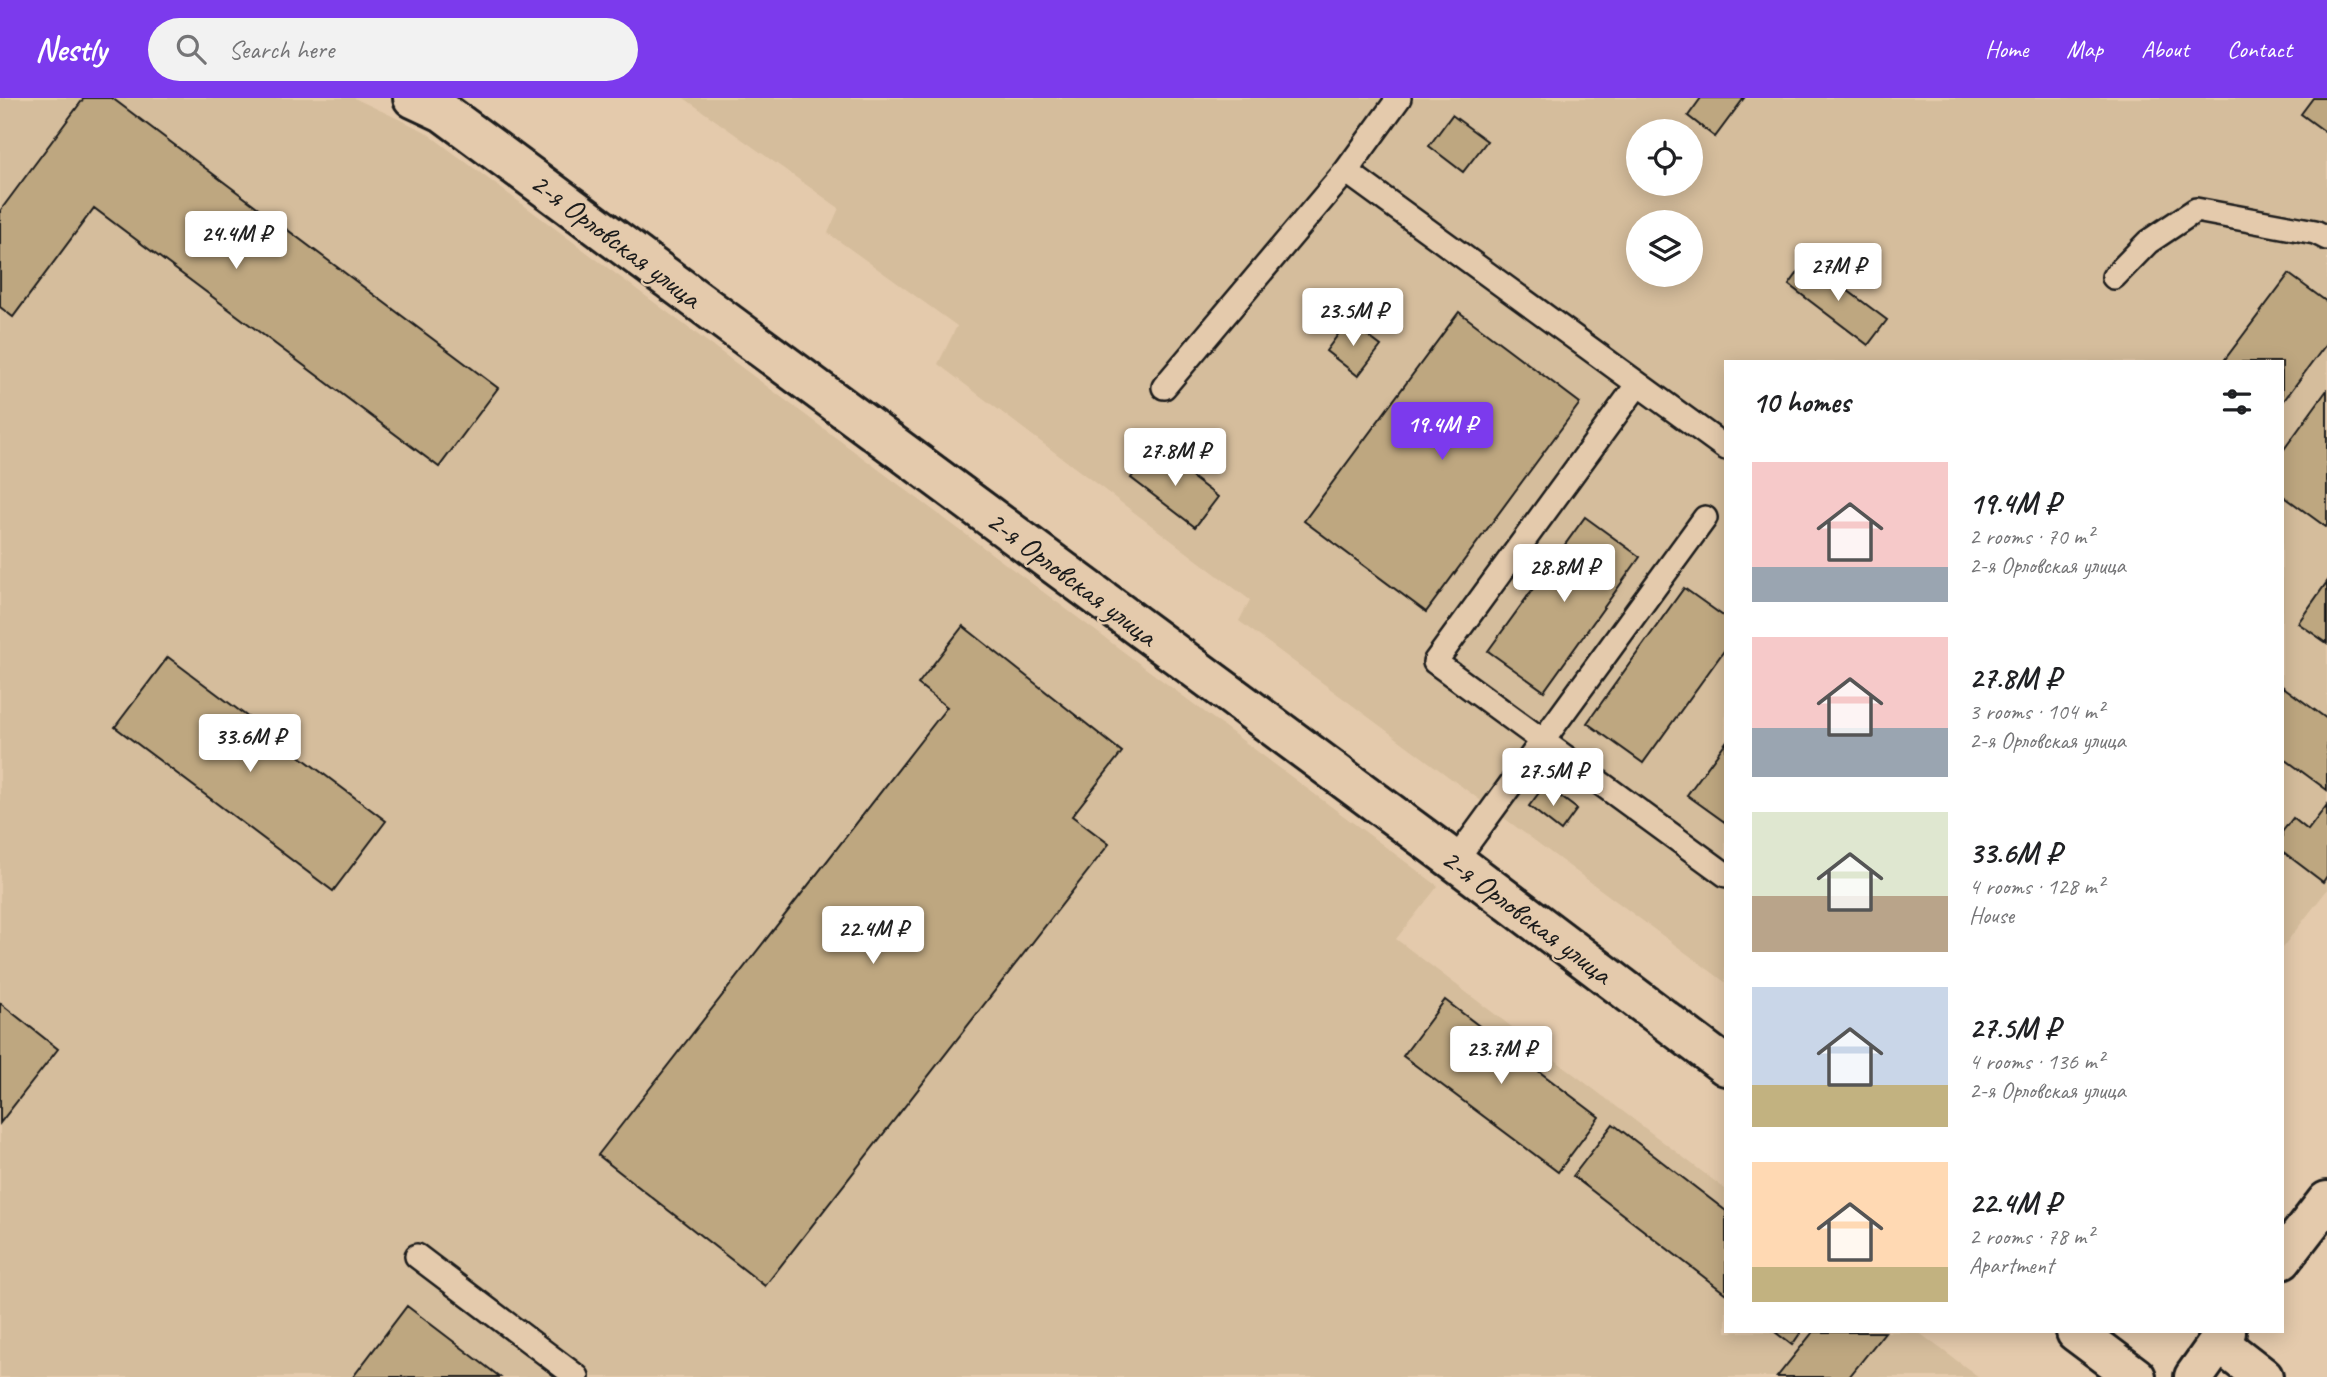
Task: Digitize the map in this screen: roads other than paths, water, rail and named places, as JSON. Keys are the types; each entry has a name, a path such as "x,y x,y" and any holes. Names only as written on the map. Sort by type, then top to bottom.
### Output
{"street":[{"name":"2-я Орловская улица","path":"413,98 443,112 1455,861 1724,1064"},
{"path":"2284,1256 2327,1201"},
{"path":"2077,1333 2136,1377"},
{"path":"2194,1377 2239,1358"}],"lane":[{"path":"1164,387 1346,171 1399,98"},
{"path":"1346,171 1724,447"},
{"path":"2114,277 2148,242 2196,210 2315,232 2327,238"},
{"path":"1638,384 1435,662 1724,874"},
{"path":"1455,861 1705,518"},
{"path":"417,1256 577,1377"}]}
